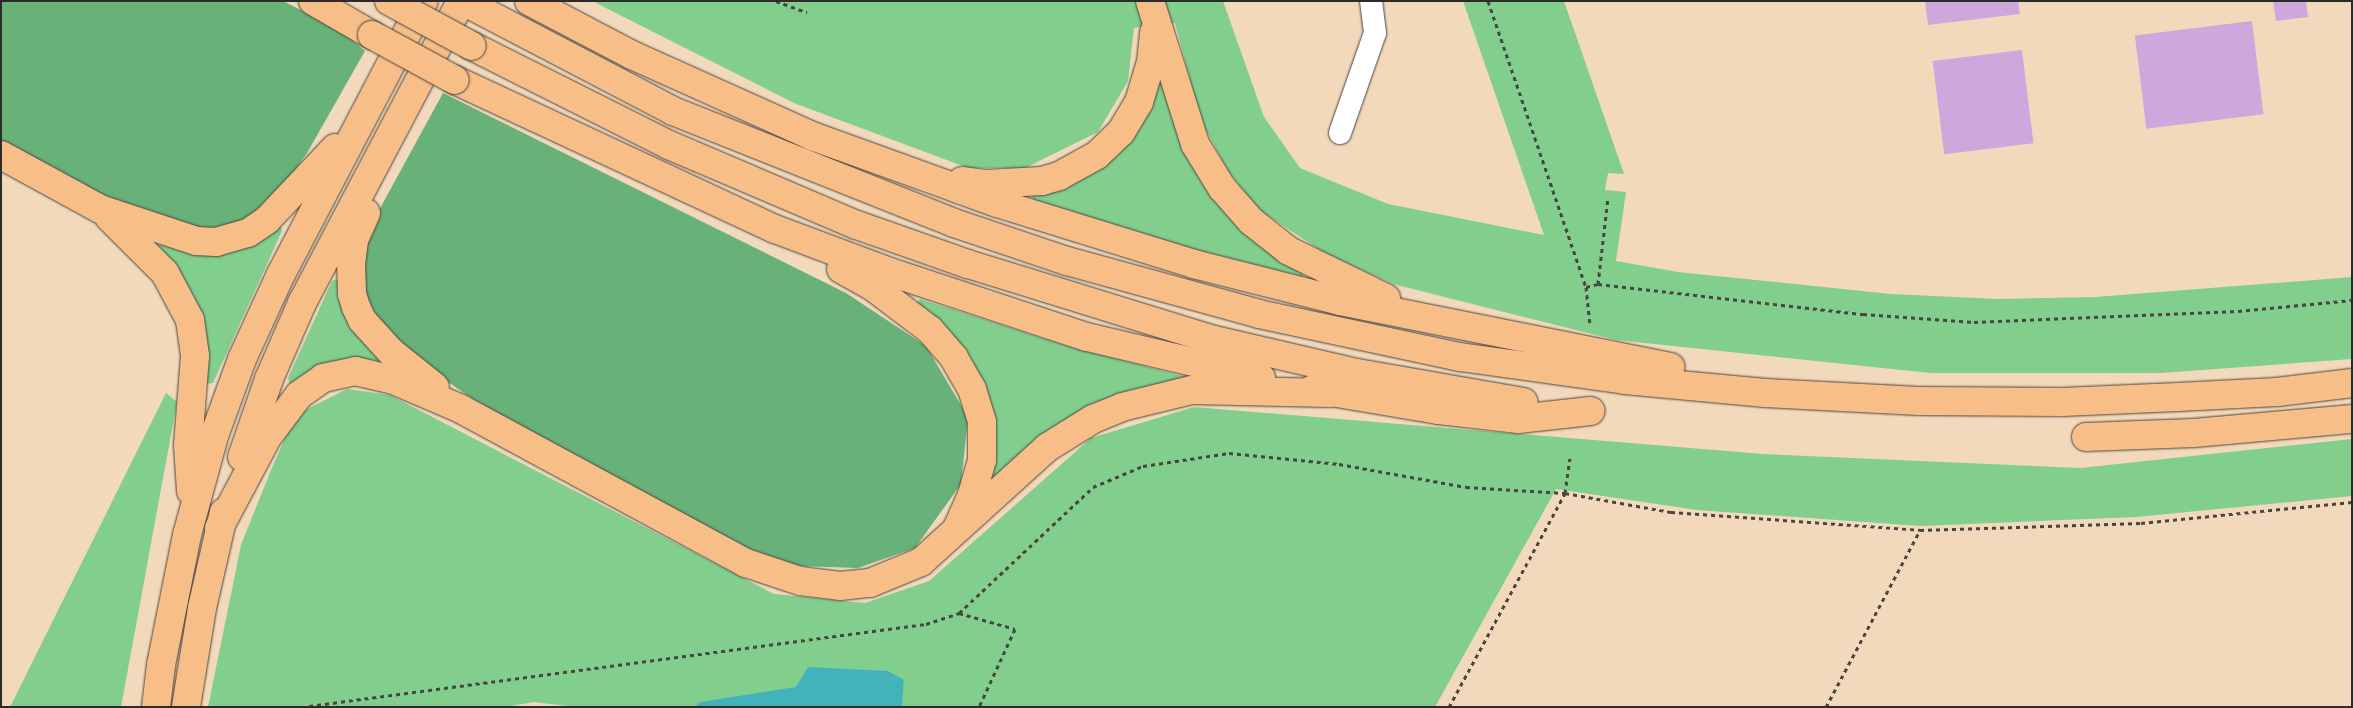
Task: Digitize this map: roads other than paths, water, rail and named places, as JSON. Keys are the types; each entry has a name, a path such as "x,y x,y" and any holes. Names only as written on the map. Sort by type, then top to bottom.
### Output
{"highway":[{"path":"313,1 455,80 634,166 775,229 1001,311 1087,337 1330,393 1438,410 1518,419 1591,412 1366,375 1214,340 978,267 857,225 669,145 472,46 390,1"},
{"path":"156,707 161,665 192,512 214,436 242,359 281,274 424,1"},
{"path":"186,707 202,608 219,528 269,379 302,303 462,1 673,111 954,223 1067,261 1259,314 1460,357 1625,380 1765,393 1919,401 2062,402 2278,392 2352,383"},
{"path":"529,1 693,84 910,173 1194,264 1440,322 1626,361 1715,374 1765,393"},
{"path":"910,173 986,184 1022,184 1059,176 1078,167 1108,146 1139,102 1152,62 1152,11"},
{"path":"1152,11 1195,144 1222,188 1252,221 1289,251 1329,273 1440,322"},
{"path":"1,155 100,209 196,241 232,239 267,220 363,117"},
{"path":"380,155 365,217 354,240 351,263 354,300 362,320 391,352 461,409"},
{"path":"100,209 165,273 190,320 195,356 188,445 192,512"},
{"path":"775,229 894,302 942,342 964,373 978,405 982,460 972,496 955,533"},
{"path":"219,528 268,436 299,395 323,378 355,371 374,373 461,409 724,552 773,574 800,581 840,586 870,583 921,562 1048,447 1093,419 1122,407 1192,390 1330,393"},
{"path":"2086,437 2213,432 2352,419"}],"lane":[{"path":"1340,134 1375,33 1371,1"}],"water":[{"path":"808,667 888,671 904,680 902,706 694,707 700,702 796,687"}]}
